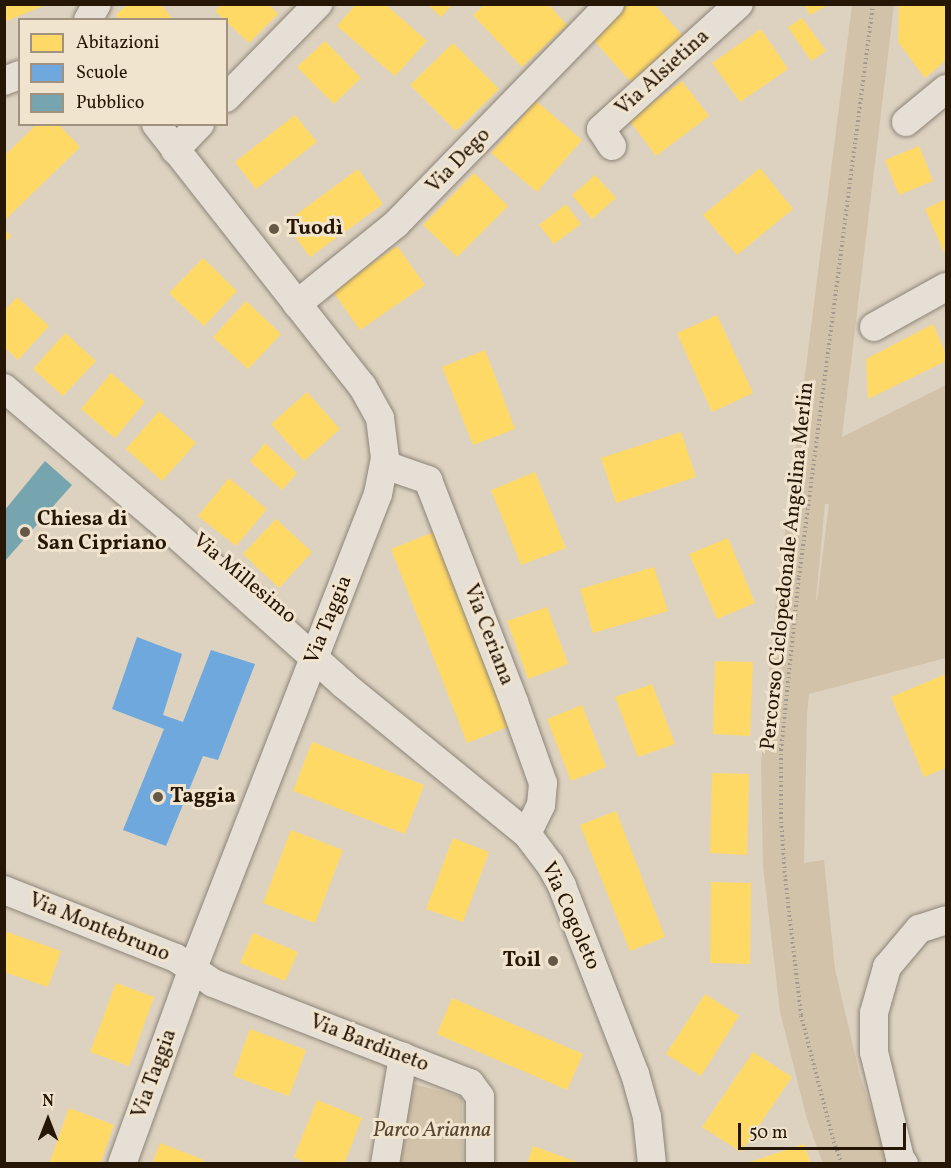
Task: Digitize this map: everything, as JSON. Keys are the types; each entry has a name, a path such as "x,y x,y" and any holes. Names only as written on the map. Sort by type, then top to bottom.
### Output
{"street":[{"path":"89,18 97,4"},
{"path":"228,96 318,4"},
{"name":"Via Alsietina","path":"612,146 601,129 739,4"},
{"name":"Via Dego","path":"297,304 396,224 599,8"},
{"path":"906,122 946,89"},
{"name":"Via Taggia","path":"122,1164 193,968 378,494 385,465 384,433 372,402 157,126"},
{"path":"175,150 198,126"},
{"path":"874,327 946,287"},
{"name":"Via Millesimo","path":"4,375 317,651"},
{"name":"Via Millesimo","path":"4,388 317,651"},
{"name":"Via Ceriana","path":"385,465 428,480 514,702 543,783 542,805 527,834"},
{"name":"Via Cogoleto","path":"317,651 527,834 550,864 561,886 642,1096 651,1138 652,1164"},
{"name":"Via Montebruno","path":"4,890 176,958 193,968"},
{"path":"904,1164 900,1158 874,1052 874,1013 887,967 919,929 946,920"},
{"name":"Via Bardineto","path":"193,968 213,983 470,1083 479,1092 480,1164"},
{"path":"385,1164 403,1056"}],"path":[{"name":"Percorso Ciclopedonale Angelina Merlin","path":"842,1164 832,1139 801,1015 785,877 781,818 782,750 799,578 873,4"}],"green space":[{"path":"852,5 894,5 842,437 946,385 946,658 809,694 804,863 824,860 835,969 860,1076 890,1163 823,1164 807,1119 780,1012 763,866 761,763 776,602","holes":["825,504 829,504 817,600"]},
{"name":"Parco Arianna","path":"410,1083 462,1097 463,1163 397,1164"}],"building: Abitazioni":[{"path":"129,4 161,4 172,18 119,18 116,14"},
{"path":"222,4 269,4 278,14 249,43 228,23 228,18 222,18 215,11"},
{"path":"356,4 385,4 427,41 395,76 337,26"},
{"path":"427,4 453,4 441,17"},
{"path":"485,4 548,4 567,25 522,67 473,15"},
{"path":"624,4 654,4 683,36 631,82 589,35"},
{"path":"804,4 830,4 810,15"},
{"path":"899,4 946,6 946,60 925,78 898,42"},
{"path":"4,5 46,5 4,22"},
{"path":"802,18 826,51 811,61 788,27"},
{"path":"761,29 788,69 740,102 712,63"},
{"path":"325,41 361,78 334,104 297,67"},
{"path":"453,43 499,89 456,131 410,85"},
{"path":"682,81 709,116 656,156 629,120"},
{"path":"536,101 582,140 537,192 491,153"},
{"path":"295,115 317,142 256,189 235,162"},
{"path":"35,126 60,126 80,147 4,221 4,156"},
{"path":"919,146 933,181 899,195 885,160"},
{"path":"760,168 793,209 737,255 703,215"},
{"path":"358,169 383,204 310,257 285,223"},
{"path":"474,173 508,206 457,257 423,225"},
{"path":"595,175 616,198 592,219 572,195"},
{"path":"946,199 946,252 944,253 925,209"},
{"path":"566,204 581,224 554,244 539,225"},
{"path":"4,229 11,236 4,243"},
{"path":"397,246 425,285 360,330 332,290"},
{"path":"203,258 237,291 204,326 169,293"},
{"path":"17,297 49,326 18,360 4,347 4,311"},
{"path":"246,301 281,334 248,369 213,337"},
{"path":"717,315 753,393 712,412 677,333"},
{"path":"933,324 946,354 946,361 868,399 866,359"},
{"path":"65,333 96,361 63,396 33,369"},
{"path":"485,350 515,429 473,445 442,367"},
{"path":"111,373 145,402 115,438 81,409"},
{"path":"307,392 340,429 304,461 271,424"},
{"path":"159,411 196,443 162,481 126,449"},
{"path":"681,432 696,477 616,503 601,458"},
{"path":"265,443 297,473 282,490 250,461"},
{"path":"535,472 566,548 521,565 491,490"},
{"path":"229,478 267,509 236,546 198,516"},
{"path":"276,519 312,552 279,588 243,554"},
{"path":"434,532 510,726 467,743 391,549"},
{"path":"728,538 755,603 717,619 689,554"},
{"path":"654,567 668,611 593,633 580,589"},
{"path":"547,607 568,664 528,679 507,621"},
{"path":"715,661 753,662 750,736 713,734"},
{"path":"946,674 946,768 924,777 891,697"},
{"path":"652,684 675,744 638,757 615,697"},
{"path":"582,705 606,767 571,781 547,719"},
{"path":"312,742 424,785 405,834 293,791"},
{"path":"712,773 749,774 747,855 710,853"},
{"path":"616,811 665,937 630,951 580,825"},
{"path":"291,830 343,850 315,923 263,903"},
{"path":"453,838 489,852 463,922 426,909"},
{"path":"711,882 751,883 750,964 710,963"},
{"path":"4,931 61,951 48,987 4,972"},
{"path":"253,933 298,952 285,981 240,963"},
{"path":"116,983 154,997 129,1066 90,1052"},
{"path":"705,994 739,1016 701,1076 666,1054"},
{"path":"452,998 583,1054 567,1090 437,1034"},
{"path":"250,1029 306,1050 289,1096 233,1076"},
{"path":"753,1052 792,1077 741,1152 702,1127"},
{"path":"317,1100 362,1118 344,1164 310,1164 294,1157"},
{"path":"69,1108 114,1125 100,1164 49,1164"},
{"path":"160,1143 204,1160 202,1164 152,1164"},
{"path":"804,1144 811,1164 747,1164 747,1163"},
{"path":"533,1146 580,1163 580,1164 527,1164"}],"building: Scuole":[{"path":"137,637 182,654 163,715 183,722 211,650 255,664 218,760 203,756 166,846 123,830 164,729 112,709"}],"building: Pubblico":[{"path":"45,461 72,485 4,562 4,511"}],"place":[{"name":"Tuodì","path":"274,229"},
{"name":"Chiesa di San Cipriano","path":"25,532"},
{"name":"Taggia","path":"158,797"},
{"name":"Toil","path":"553,961"}]}
